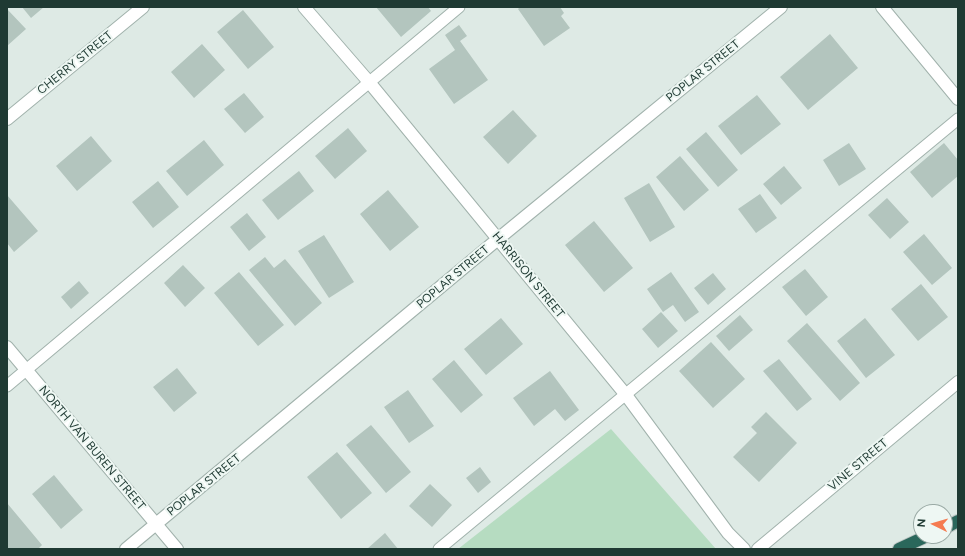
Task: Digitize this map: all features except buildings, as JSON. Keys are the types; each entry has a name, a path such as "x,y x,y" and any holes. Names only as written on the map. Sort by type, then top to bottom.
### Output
{"highway":[{"path":"899,549 913,542"}],"street":[{"name":"CHERRY STREET","path":"7,119 143,7"},
{"name":"HARRISON STREET","path":"304,7 369,82 626,395 728,533 744,549"},
{"name":"POPLAR STREET","path":"126,549 498,239 781,7"},
{"path":"882,7 958,99"},
{"name":"NORTH VAN BUREN STREET","path":"7,347 177,549"},
{"name":"VINE STREET","path":"758,549 958,382"}],"lane":[{"path":"7,386 459,7"},
{"path":"439,549 958,119"}],"green space":[{"path":"611,429 716,549 458,549"}]}
